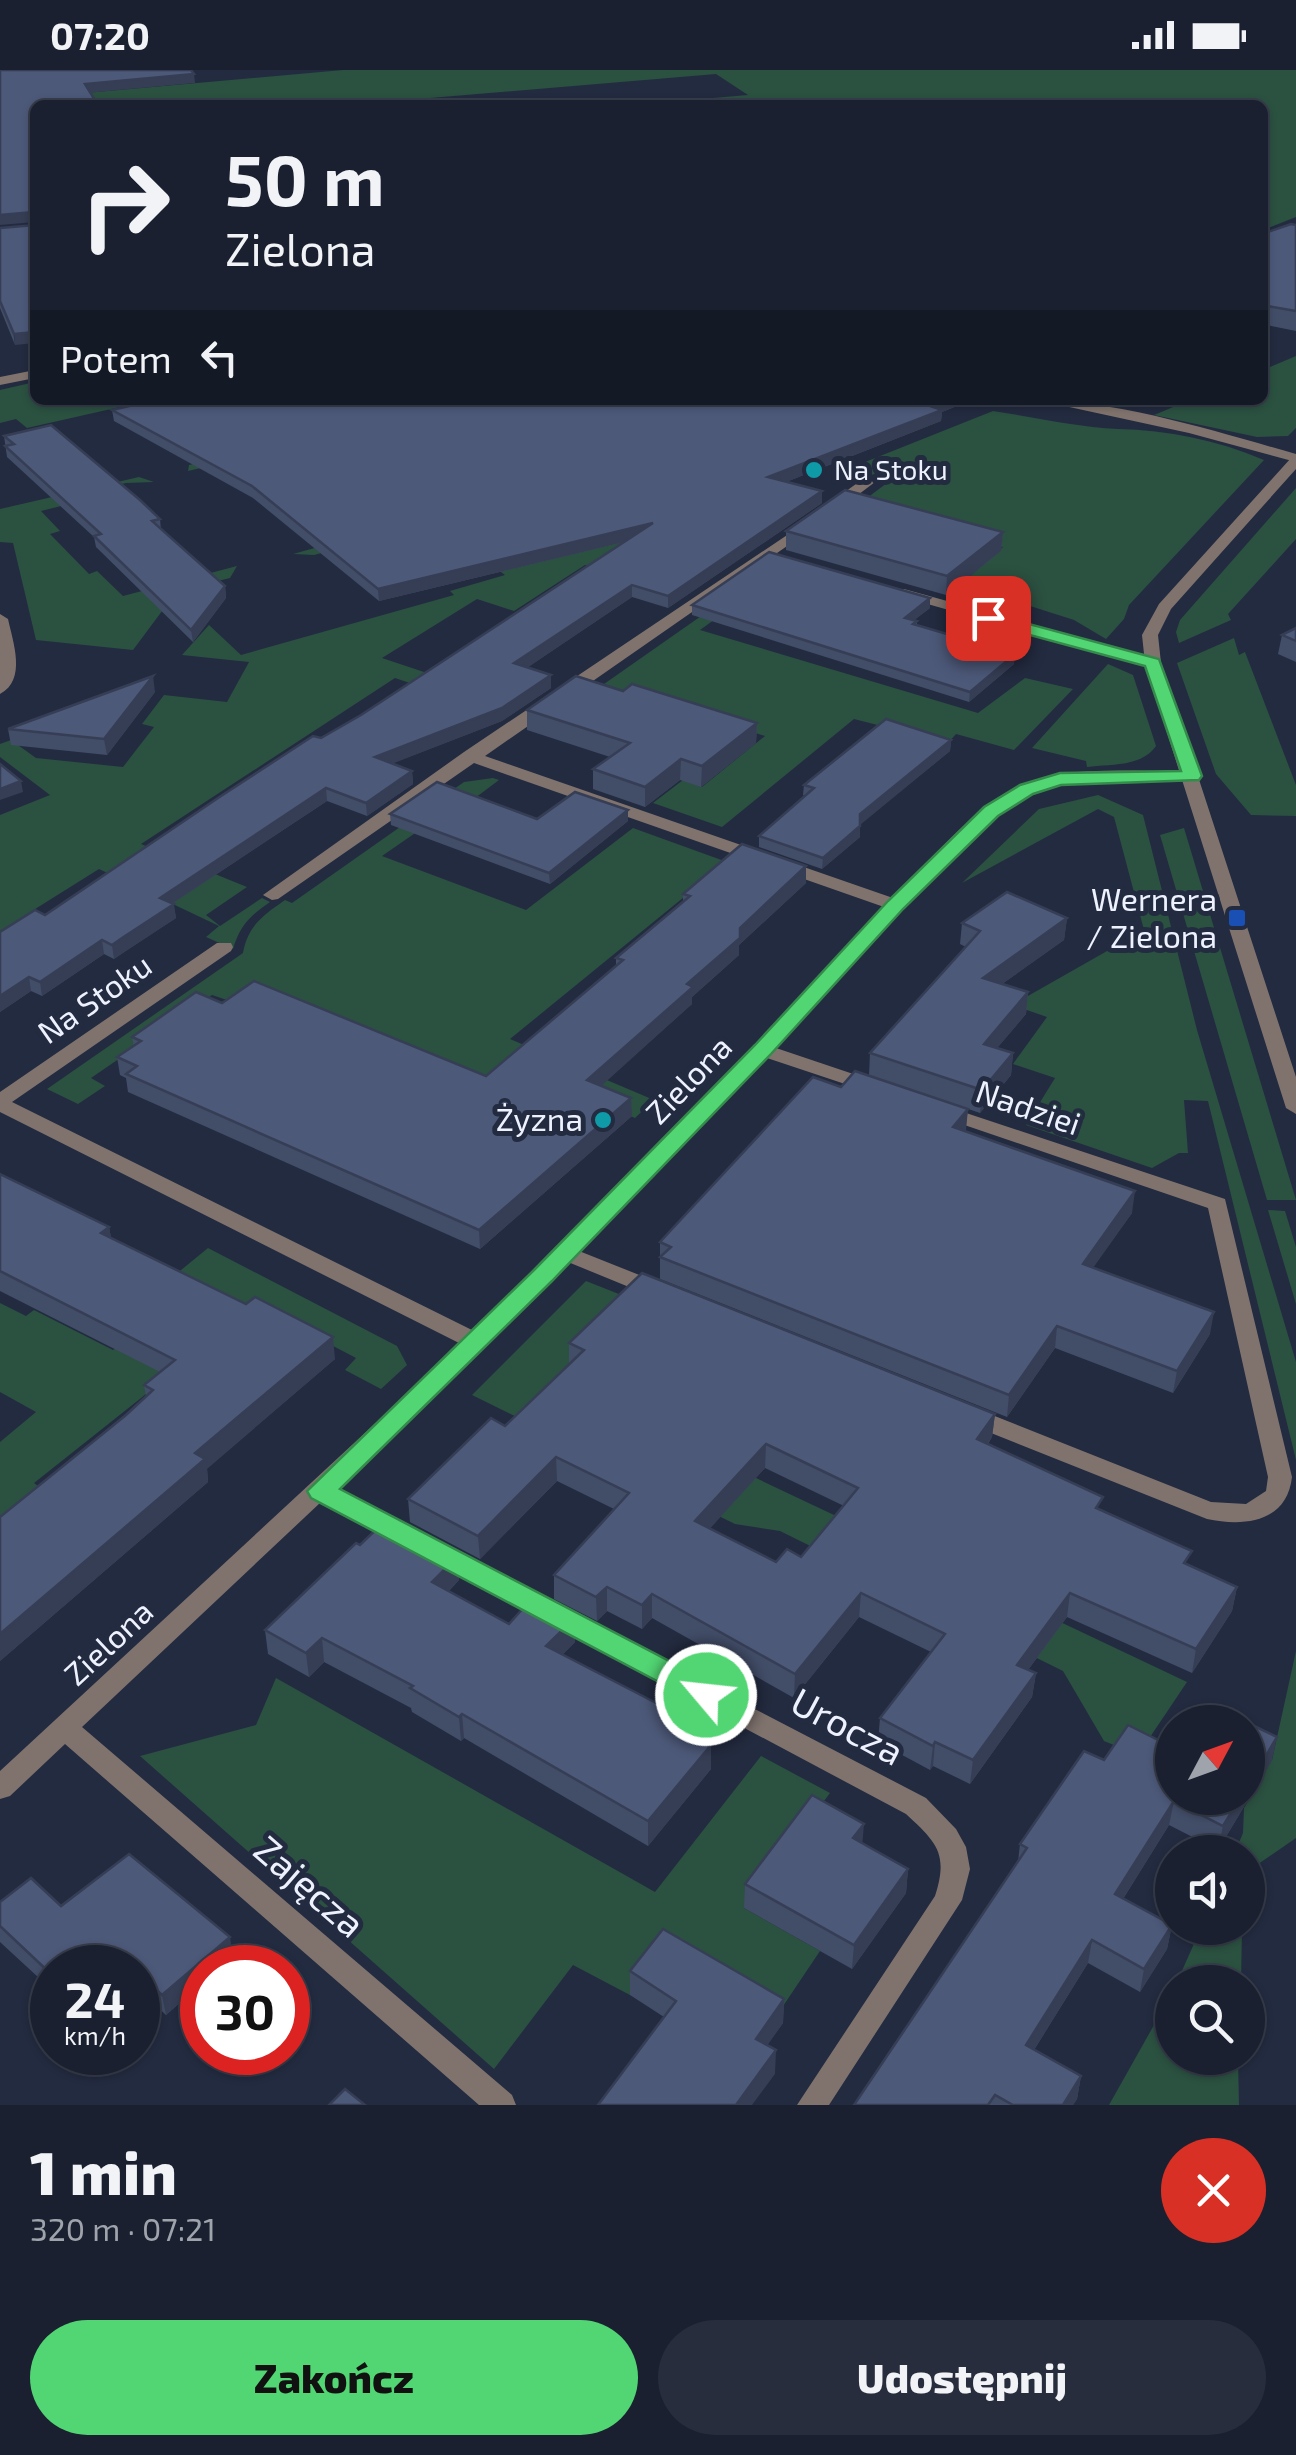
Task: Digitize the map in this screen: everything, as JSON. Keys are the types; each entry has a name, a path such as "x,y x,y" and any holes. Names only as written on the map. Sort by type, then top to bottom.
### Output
{"street":[{"path":"0,381 30,375"},
{"path":"1069,405 1191,429 1296,460 1164,607 1150,635 1152,663 1192,776 1296,1108"},
{"path":"272,895 868,482"},
{"path":"767,554 786,559"},
{"path":"896,591 1152,663"},
{"path":"0,619 10,665 0,689"},
{"path":"470,756 896,905"},
{"name":"Zielona","path":"0,1788 477,1342 763,1050 896,905 991,812 1026,790 1060,779 1192,776"},
{"name":"Na Stoku","path":"0,1103 224,947"},
{"name":"Nadziei","path":"763,1050 1218,1204 1280,1478 1278,1494 1252,1514 1231,1516 1207,1510 950,1408"},
{"path":"0,1103 477,1342"},
{"path":"565,1253 675,1298"},
{"name":"Urocza","path":"321,1491 916,1806 942,1830 956,1850 957,1875 948,1900 812,2105"},
{"name":"Zajęcza","path":"66,1729 501,2105"}],"green space":[{"path":"343,70 1296,70 1296,217 1268,228 1268,100 690,100 748,95 716,74 407,100 38,100"},
{"path":"1296,356 1296,428 1288,436 1257,437 1154,415 1178,405 1268,405 1268,368"},
{"path":"30,383 30,405 129,405 27,428 16,419 0,423 0,390"},
{"path":"439,406 624,489 649,584 585,565 514,611 477,599 382,658 484,692 469,703 395,678 141,844 247,887 206,915 220,926 262,898 270,902 247,922 233,949 206,937 219,926 99,869 0,931 0,815 50,795 0,757 0,744 11,740 36,758 123,767 154,727 142,724 164,695 227,702 249,662 182,655 209,625 241,655 454,595 450,591 505,575 436,523 314,555 293,554 376,531 274,451 188,471 189,465"},
{"path":"993,411 1087,426 1174,434 1264,460 1129,605 1124,619 1106,639 1074,620 992,594 998,589 967,579 1003,547 855,507 891,480 850,468"},
{"path":"139,477 154,482 126,483 56,500 61,506 41,511 60,531 50,534 89,574 97,571 123,596 237,566 230,578 177,591 133,650 36,640 13,543 0,542 0,509"},
{"path":"1296,488 1296,539 1228,614 1231,620 1179,643 1176,632 1180,620"},
{"path":"764,572 761,586 700,630 978,713 1025,678 1073,689 1014,750 956,734 948,743 854,719 722,827 653,803 683,780 702,787 765,736 604,684"},
{"path":"1234,638 1239,655 1245,652 1296,785 1296,816 1251,815 1216,774 1177,663"},
{"path":"1108,664 1133,675 1156,746 1150,753 1125,763 1087,767 1086,761 1032,748"},
{"path":"499,780 382,856 526,910 633,828 727,862 510,1039 654,1100 635,1118 595,1101 575,1117 212,995 91,1078 105,1086 78,1104 47,1089 243,953 248,936 269,911 285,900 292,903 464,782"},
{"path":"1098,795 1143,815 1197,1030 1296,1362 1296,1460 1208,1101 1184,1100 1188,1153 1179,1153 1152,1168 1026,1125 1055,1078 1013,1064 1047,1017 1012,1005 1144,930 1114,817 1098,809 962,883 1039,809"},
{"path":"1184,828 1296,1200 1267,1200 1160,835"},
{"path":"1268,1210 1285,1211 1296,1247 1296,1304"},
{"path":"208,1248 397,1346 407,1365 381,1389 345,1370 356,1358 257,1306 34,1483 50,1495 0,1534 0,1442 36,1412 0,1392 0,1303 26,1316 34,1310 113,1350 182,1294 164,1284"},
{"path":"586,1281 634,1300 553,1382 1187,1682 1172,1705 1155,1705 1155,1730 1138,1755 1104,1741 1063,1671 780,1531 735,1524 472,1395"},
{"path":"1296,1651 1296,1838 1265,1859 1265,1835 1242,1835 1244,1815 1265,1815 1265,1772 1272,1760"},
{"path":"276,1678 655,1892 761,1756 830,1793 744,1908 820,1951 775,2018 664,1953 630,1995 573,1965 494,2069 140,1756 256,1725"},
{"path":"1193,1945 1242,1945 1241,1965 1185,1965"},
{"path":"1155,2023 1155,2075 1238,2075 1239,2105 1109,2105"}],"building":[{"path":"0,70 191,70 194,74 85,84 95,100 30,100 30,212 0,215"},
{"path":"30,225 30,332 14,334 0,301 0,228"},
{"path":"1296,225 1296,311 1268,306 1268,232"},
{"path":"134,405 932,405 942,410 768,477 822,491 668,596 632,585 514,663 551,675 502,708 375,757 412,771 366,803 326,788 160,898 174,904 112,945 102,940 40,982 29,977 0,996 0,932 35,910 45,915 313,736 321,738 361,715 653,523 378,589 252,486 112,410"},
{"path":"51,425 140,500 160,519 152,521 225,586 191,630 94,536 101,534 5,446 14,444 4,436"},
{"path":"845,490 1003,532 947,576 786,531"},
{"path":"769,552 930,598 905,618 917,621 913,624 1015,654 970,692 692,605"},
{"path":"1296,628 1296,641 1282,635"},
{"path":"153,676 104,739 8,729"},
{"path":"576,676 623,691 632,684 757,723 702,766 681,759 645,787 593,769 630,743 527,710"},
{"path":"886,719 951,740 860,814 860,826 823,858 759,836 814,788 804,785"},
{"path":"0,764 21,781 0,789"},
{"path":"437,782 537,819 575,792 628,810 549,873 390,814"},
{"path":"742,844 806,866 740,928 740,938 687,984 693,987 587,1080 631,1098 479,1230 126,1074 137,1066 117,1057 141,1041 132,1037 196,992 222,1003 254,981 486,1076 623,960 616,958 690,896 683,894"},
{"path":"1007,892 1067,918 983,978 1028,992 984,1044 1013,1053 982,1090 870,1053 980,931 962,923"},
{"path":"855,1071 968,1109 953,1127 1135,1191 1083,1264 1214,1312 1177,1371 1057,1326 1009,1395 660,1257 671,1247 660,1242 813,1077 841,1087"},
{"path":"0,1174 109,1227 101,1233 246,1304 255,1297 333,1337 195,1453 205,1459 0,1634 0,1517 126,1415 153,1390 144,1385 175,1360 0,1271"},
{"path":"642,1273 995,1414 977,1439 1103,1497 1096,1508 1192,1551 1184,1563 1237,1587 1196,1649 1070,1593 1017,1665 1036,1673 973,1760 935,1742 933,1746 880,1718 945,1634 861,1593 795,1674 652,1594 642,1605 607,1587 596,1597 554,1575 629,1493 556,1457 478,1536 408,1499 491,1418 505,1426 584,1350 569,1343","holes":["766,1444 858,1488 801,1557 787,1549 776,1562 695,1521"]},
{"path":"387,1519 458,1556 432,1582 509,1624 534,1596 575,1618 546,1646 693,1722 685,1731 711,1745 648,1821 322,1638 306,1653 265,1630 356,1543 360,1545"},
{"path":"1128,1725 1155,1738 1155,1815 1165,1815 1115,1894 1155,1916 1155,1945 1159,1945 1144,1969 1092,1940 1026,2045 1081,2076 1063,2105 1013,2105 995,2095 988,2105 854,2105 1027,1848 1020,1844 1084,1751 1104,1760"},
{"path":"1265,1731 1277,1737 1265,1757"},
{"path":"812,1795 864,1824 853,1838 908,1869 854,1945 745,1884"},
{"path":"1201,1815 1230,1815 1223,1826"},
{"path":"129,1854 230,1937 221,1945 180,1945 180,1980 162,1995 160,1945 30,1945 30,1954 0,1926 0,1902 31,1878 61,1906"},
{"path":"663,1929 784,1999 756,2039 776,2050 736,2105 598,2105 676,2001 630,1971"},
{"path":"345,2089 365,2105 329,2105"}],"place":[{"name":"Na Stoku","path":"814,470"},
{"name":"Wernera / Zielona","path":"1237,918"},
{"name":"Żyzna","path":"603,1120"}],"route":[{"path":"706,1695 321,1491 543,1276 763,1050 896,905 991,812 1026,790 1060,779 1192,776 1152,663 988,618"}]}
